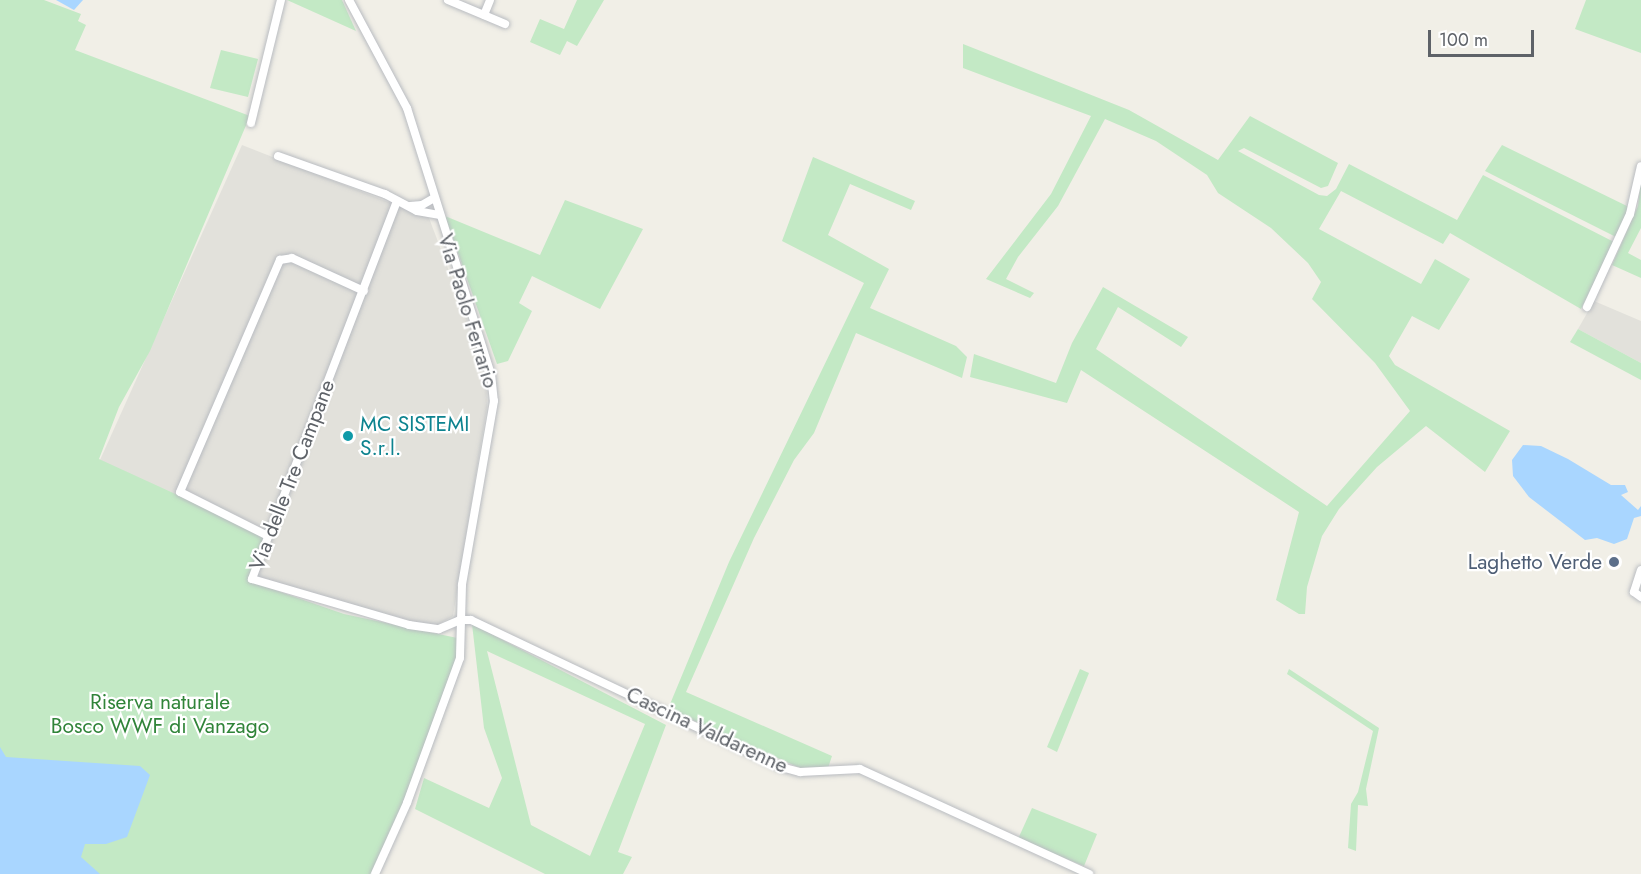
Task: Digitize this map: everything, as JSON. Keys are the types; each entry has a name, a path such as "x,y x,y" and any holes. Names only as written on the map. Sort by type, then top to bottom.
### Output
{"street":[{"path":"251,123 281,0"},
{"name":"Via Paolo Ferrario","path":"350,0 407,108 491,374 494,401 462,585 460,658 454,680 375,874"},
{"path":"448,0 505,24"},
{"path":"484,15 490,0"},
{"path":"278,156 408,206 440,215"},
{"path":"1587,307 1630,214 1641,166"},
{"path":"408,206 422,205 434,198"},
{"name":"Via delle Tre Campane","path":"397,201 253,580 409,625 439,629 460,620"},
{"path":"268,536 180,492 280,260 292,258 364,291"},
{"path":"1638,596 1634,587 1641,570"},
{"name":"Cascina Valdarenne","path":"460,620 471,620 781,767 800,772 860,769 1089,874"}],"shaded area":[{"path":"242,145 429,218 486,369 487,407 453,616 434,627 246,576 100,460"},
{"path":"1594,301 1641,321 1641,363 1578,329"}],"green space":[{"name":"Riserva naturale Bosco WWF di Vanzago","path":"0,0 44,0 81,14 78,21 86,25 75,50 250,116 150,351 119,407 99,459 267,536 249,581 344,614 462,639 461,657 375,874 0,874"},
{"path":"287,0 342,0 356,31"},
{"path":"577,0 604,0 577,46 567,41 560,55 530,42 540,19 564,29"},
{"path":"1586,0 1641,0 1641,53 1575,29"},
{"path":"963,44 1129,110 1218,160 1250,116 1338,163 1328,186 1321,188 1244,148 1238,151 1319,195 1327,196 1336,189 1349,164 1457,220 1483,175 1614,242 1581,309 1450,233 1443,244 1341,191 1319,229 1421,284 1435,259 1470,279 1439,330 1412,316 1389,356 1395,365 1510,431 1485,472 1426,426 1377,467 1339,509 1322,536 1307,587 1305,614 1299,614 1276,600 1299,512 1081,370 1067,403 970,377 974,354 1056,383 1072,343 1103,287 1188,337 1181,347 1118,307 1096,349 1327,506 1410,411 1375,363 1312,299 1321,282 1308,263 1271,228 1218,193 1207,175 1156,141 1105,119 1058,206 1018,257 1006,279 1034,293 1030,298 986,279 1051,194 1091,116 963,68"},
{"path":"221,50 258,59 248,97 210,88"},
{"path":"1502,145 1629,207 1616,237 1485,171"},
{"path":"813,157 915,201 911,210 850,184 828,235 889,269 870,308 956,346 967,357 962,378 856,333 814,433 794,460 754,538 686,692 832,756 828,768 800,768 668,709 729,562 864,283 782,241"},
{"path":"1641,179 1641,228 1628,253 1641,260 1641,278 1612,265 1638,206"},
{"path":"565,200 643,229 600,309 532,276 519,303 532,311 508,361 497,364 445,216 540,255"},
{"path":"1578,329 1641,363 1641,380 1570,342"},
{"path":"472,624 666,725 618,852 632,857 623,874 545,874 415,809 424,778 489,808 502,778 484,728","holes":["487,651 645,724 590,856 531,825"]},
{"path":"1080,669 1089,673 1057,752 1047,747"},
{"path":"1289,669 1379,728 1366,789 1368,806 1358,805 1356,851 1348,848 1351,804 1358,792 1373,731 1287,674"},
{"path":"1032,808 1097,834 1084,866 1018,839"}],"water":[{"path":"56,0 83,0 74,10"},
{"name":"Laghetto Verde","path":"1523,445 1541,446 1611,485 1625,485 1628,492 1621,495 1638,510 1641,506 1641,516 1634,518 1627,539 1614,544 1597,538 1585,540 1529,497 1513,476 1512,460"},
{"path":"0,747 6,757 140,766 150,775 127,837 106,844 85,844 81,857 100,874 0,874"}],"place":[{"name":"MC SISTEMI S.r.l.","path":"348,436"},
{"name":"Laghetto Verde","path":"1614,562"}]}
